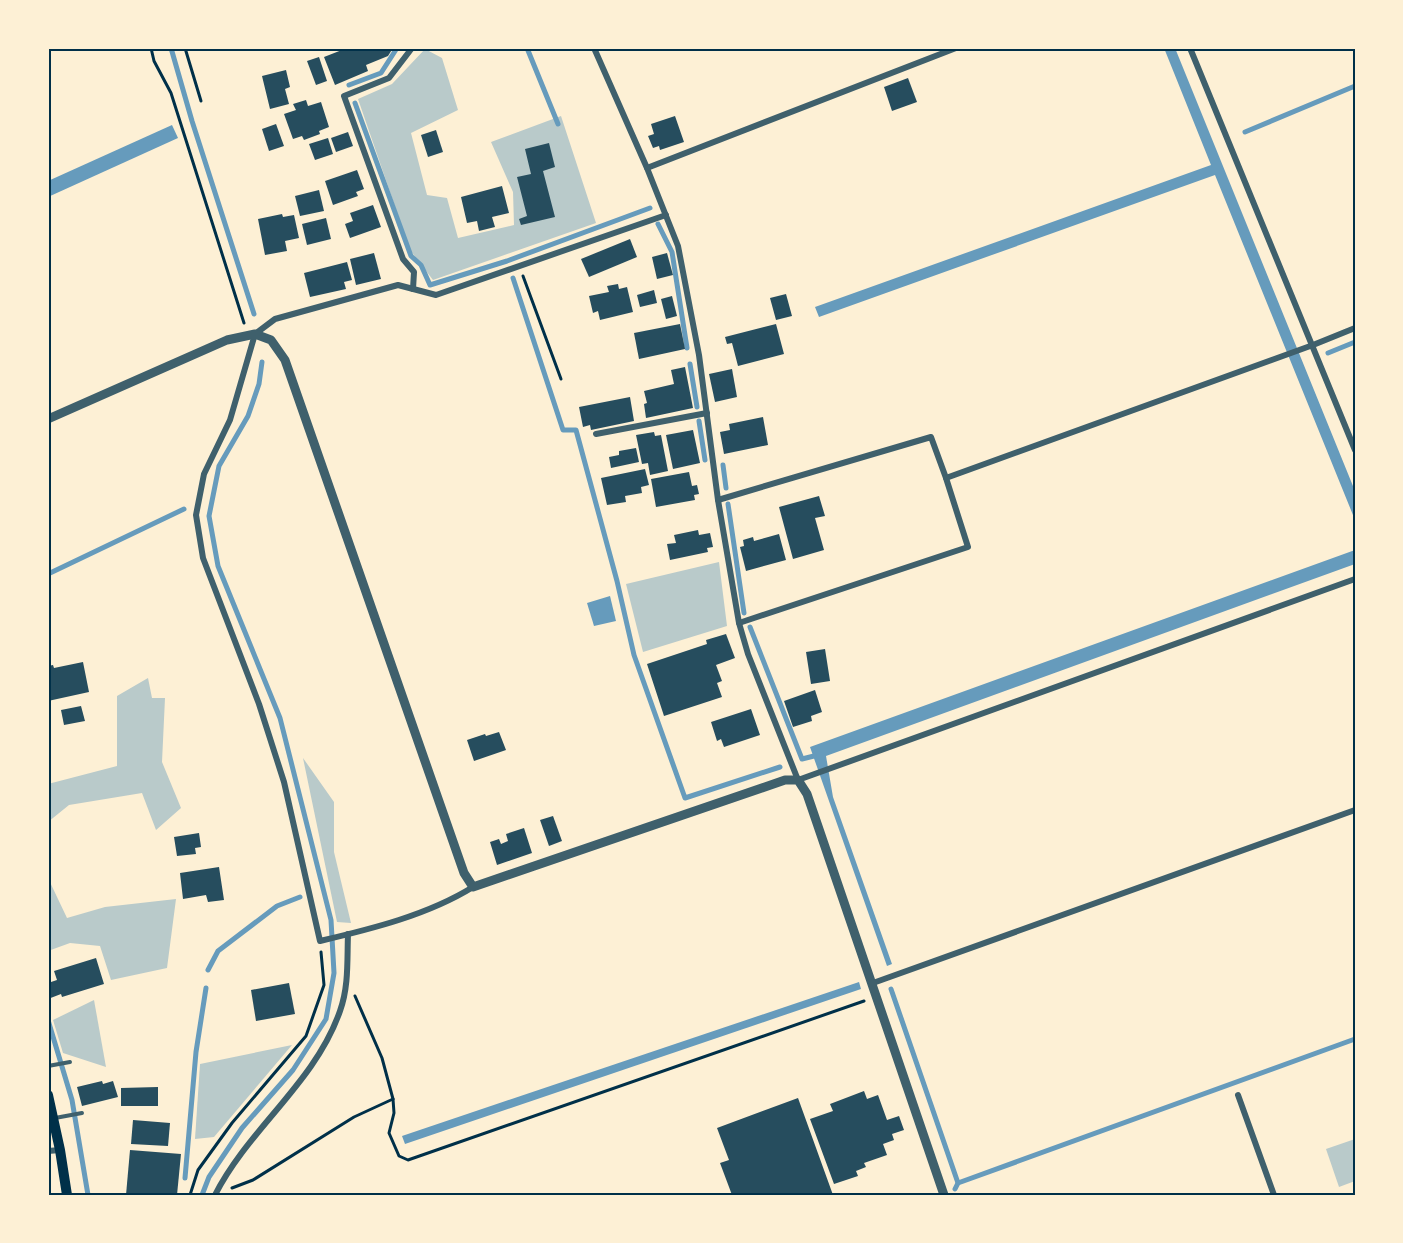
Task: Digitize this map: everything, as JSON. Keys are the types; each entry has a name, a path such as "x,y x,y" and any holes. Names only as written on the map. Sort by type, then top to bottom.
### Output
{"main road":[{"path":"49,1099 60,1150 66,1195"}],"street":[{"path":"412,48 389,78 344,96 403,260 414,272 413,289"},
{"path":"594,48 647,168 678,246 699,355 718,500 739,623 748,654 798,780 807,794 944,1195"},
{"path":"647,168 956,48"},
{"path":"1190,48 1309,346 1355,450"},
{"path":"48,419 227,340 255,334 275,319 398,285 436,295 666,215"},
{"path":"946,478 1355,328"},
{"path":"255,334 271,340 285,360 464,873 473,887"},
{"path":"255,334 230,420 204,474 196,515 203,558 259,704 284,782 320,941 449,902 473,887 785,780 798,780 1355,579"},
{"path":"596,434 707,413"},
{"path":"718,500 931,437 968,547 739,623"},
{"path":"873,983 1355,810"},
{"path":"215,1195 234,1160 327,1044 341,1010 347,984 348,934"},
{"path":"1238,1095 1274,1195"},
{"path":"48,1151 60,1150"}],"lane":[{"path":"48,1066 69,1062"},
{"path":"54,1119 82,1113"}],"path":[{"path":"151,48 154,61 171,93 243,322 248,327"},
{"path":"185,48 201,101"},
{"path":"519,266 561,379"},
{"path":"190,1195 198,1170 232,1124 306,1036 324,985 320,941"},
{"path":"347,984 358,999 382,1058 393,1099 394,1113 389,1133 399,1156 408,1160 877,996"},
{"path":"215,1195 253,1180 354,1117 393,1099"}],"shaded area":[{"path":"425,49 442,58 458,110 411,133 427,195 447,198 458,238 514,225 513,192 491,142 561,116 596,223 433,280 410,250 358,99 392,84"},
{"path":"719,562 727,626 643,652 626,584"},
{"path":"148,678 152,698 165,698 162,762 181,808 156,830 142,793 69,805 48,822 48,784 117,766 117,696"},
{"path":"303,758 334,802 334,852 351,923 337,922"},
{"path":"48,878 67,918 105,907 176,899 167,968 111,980 100,946 70,943 48,951"},
{"path":"94,1000 106,1067 63,1053 53,1020"},
{"path":"292,1045 214,1137 195,1139 200,1064"},
{"path":"1355,1139 1355,1181 1339,1187 1326,1149"}],"water":[{"path":"1164,48 1175,48 1355,491 1355,520 1215,175 819,317 815,307 1211,165"},
{"path":"172,125 178,138 48,197 48,181"},
{"path":"1355,550 1355,564 826,756 833,797 892,964 887,966 810,747"},
{"path":"610,596 616,621 594,626 587,603"},
{"path":"859,982 861,989 405,1144 402,1136"}],"building":[{"path":"347,48 359,48 359,50 393,48 388,56 366,65 368,71 335,85 324,57"},
{"path":"319,57 327,81 316,85 307,61"},
{"path":"286,70 290,87 285,89 289,104 270,109 262,76"},
{"path":"908,78 917,102 892,111 884,87"},
{"path":"306,100 308,106 321,102 329,127 319,131 320,134 304,140 302,136 293,139 284,114 296,110 293,104"},
{"path":"675,116 684,142 660,150 659,146 653,148 648,136 654,134 651,124"},
{"path":"276,124 284,146 269,151 262,129"},
{"path":"436,130 443,152 428,157 421,135"},
{"path":"348,132 353,146 336,152 331,138"},
{"path":"328,138 333,154 315,160 309,144"},
{"path":"549,143 555,167 543,171 555,217 521,225 519,219 527,216 517,177 531,174 525,149"},
{"path":"357,170 364,189 356,192 358,196 333,205 325,181"},
{"path":"502,186 509,213 492,217 495,227 479,231 477,221 467,223 461,197"},
{"path":"319,190 324,211 300,216 295,196"},
{"path":"373,205 381,227 350,238 345,224 353,221 350,213"},
{"path":"282,214 283,217 294,215 299,238 285,241 287,251 265,255 258,219"},
{"path":"326,218 331,239 307,245 302,224"},
{"path":"630,239 637,257 589,277 581,259"},
{"path":"374,253 381,279 356,285 350,259"},
{"path":"667,253 673,275 657,279 652,257"},
{"path":"347,262 352,280 344,282 346,289 310,297 304,273"},
{"path":"618,284 619,289 627,287 633,312 600,320 598,311 593,313 589,296 609,292 607,286"},
{"path":"654,290 657,303 640,307 637,295"},
{"path":"786,294 792,316 776,320 770,298"},
{"path":"672,296 677,316 666,319 661,299"},
{"path":"680,324 685,349 639,359 634,333"},
{"path":"776,324 784,354 738,366 732,343 727,344 725,337"},
{"path":"685,367 693,408 646,418 644,404 647,403 644,391 674,384 671,370"},
{"path":"732,369 737,397 715,402 709,374"},
{"path":"630,397 634,421 591,430 590,425 583,427 579,407"},
{"path":"763,417 768,445 724,454 720,432 730,430 729,424"},
{"path":"693,430 700,463 673,469 666,435"},
{"path":"654,432 655,436 661,435 668,471 650,475 648,463 642,464 636,435"},
{"path":"636,448 639,462 611,468 609,457 619,455 619,451"},
{"path":"645,469 649,485 641,487 642,493 625,496 626,502 607,505 601,478"},
{"path":"689,472 692,486 697,485 699,494 694,495 695,500 656,507 651,479"},
{"path":"819,496 825,516 815,518 824,550 793,559 779,507"},
{"path":"698,530 699,535 710,533 713,547 707,548 708,552 670,560 667,544 676,543 674,535"},
{"path":"779,534 786,560 746,571 740,547 744,546 743,540 753,537 754,541"},
{"path":"726,634 735,658 716,665 722,681 717,683 722,697 664,716 647,664 707,644 706,640"},
{"path":"825,649 830,681 811,684 806,652"},
{"path":"83,662 89,692 48,701 48,666 53,665 54,668"},
{"path":"815,690 822,712 811,716 812,721 793,727 784,701"},
{"path":"81,706 85,721 64,725 61,710"},
{"path":"751,709 760,735 724,747 721,739 717,741 711,722"},
{"path":"499,732 506,750 474,761 467,740"},
{"path":"553,816 562,841 549,846 540,820"},
{"path":"524,828 532,853 497,865 490,842 499,839 501,844 508,841 506,834"},
{"path":"199,833 201,847 195,848 196,854 177,856 174,837"},
{"path":"219,867 224,900 208,902 206,895 183,899 180,873"},
{"path":"96,958 104,984 48,999 48,983 57,980 54,971"},
{"path":"289,983 295,1014 256,1021 251,990"},
{"path":"102,1081 103,1084 113,1081 118,1097 82,1106 77,1087"},
{"path":"158,1087 158,1106 121,1106 121,1088"},
{"path":"864,1091 867,1099 878,1095 887,1120 899,1116 904,1130 892,1134 894,1140 883,1144 887,1155 864,1163 866,1167 856,1171 858,1176 834,1184 810,1119 833,1111 830,1104"},
{"path":"798,1098 833,1195 732,1195 720,1163 729,1160 717,1128"},
{"path":"133,1120 170,1123 168,1146 131,1144"},
{"path":"130,1150 181,1154 177,1195 126,1195"}],"waterway":[{"path":"171,48 254,314"},
{"path":"349,85 381,73 397,48"},
{"path":"527,48 558,124"},
{"path":"1245,132 1355,86"},
{"path":"355,103 411,256 421,265 430,285 507,261 650,208"},
{"path":"658,224 672,252 687,348"},
{"path":"513,278 563,430 576,430 617,581 634,655 685,798 780,767"},
{"path":"1328,353 1355,342"},
{"path":"202,1195 209,1177 242,1128 293,1070 326,1019 334,973 331,920 280,718 218,566 209,516 219,466 248,416 259,384 262,362"},
{"path":"690,364 697,407"},
{"path":"699,421 705,460"},
{"path":"723,465 726,488"},
{"path":"728,504 744,613"},
{"path":"48,574 184,509"},
{"path":"750,627 802,759 814,756"},
{"path":"208,970 218,951 277,906 300,897"},
{"path":"185,1178 196,1052 206,988"},
{"path":"891,989 958,1183 955,1189"},
{"path":"48,1020 72,1100 88,1195"},
{"path":"958,1183 1355,1039"}]}
